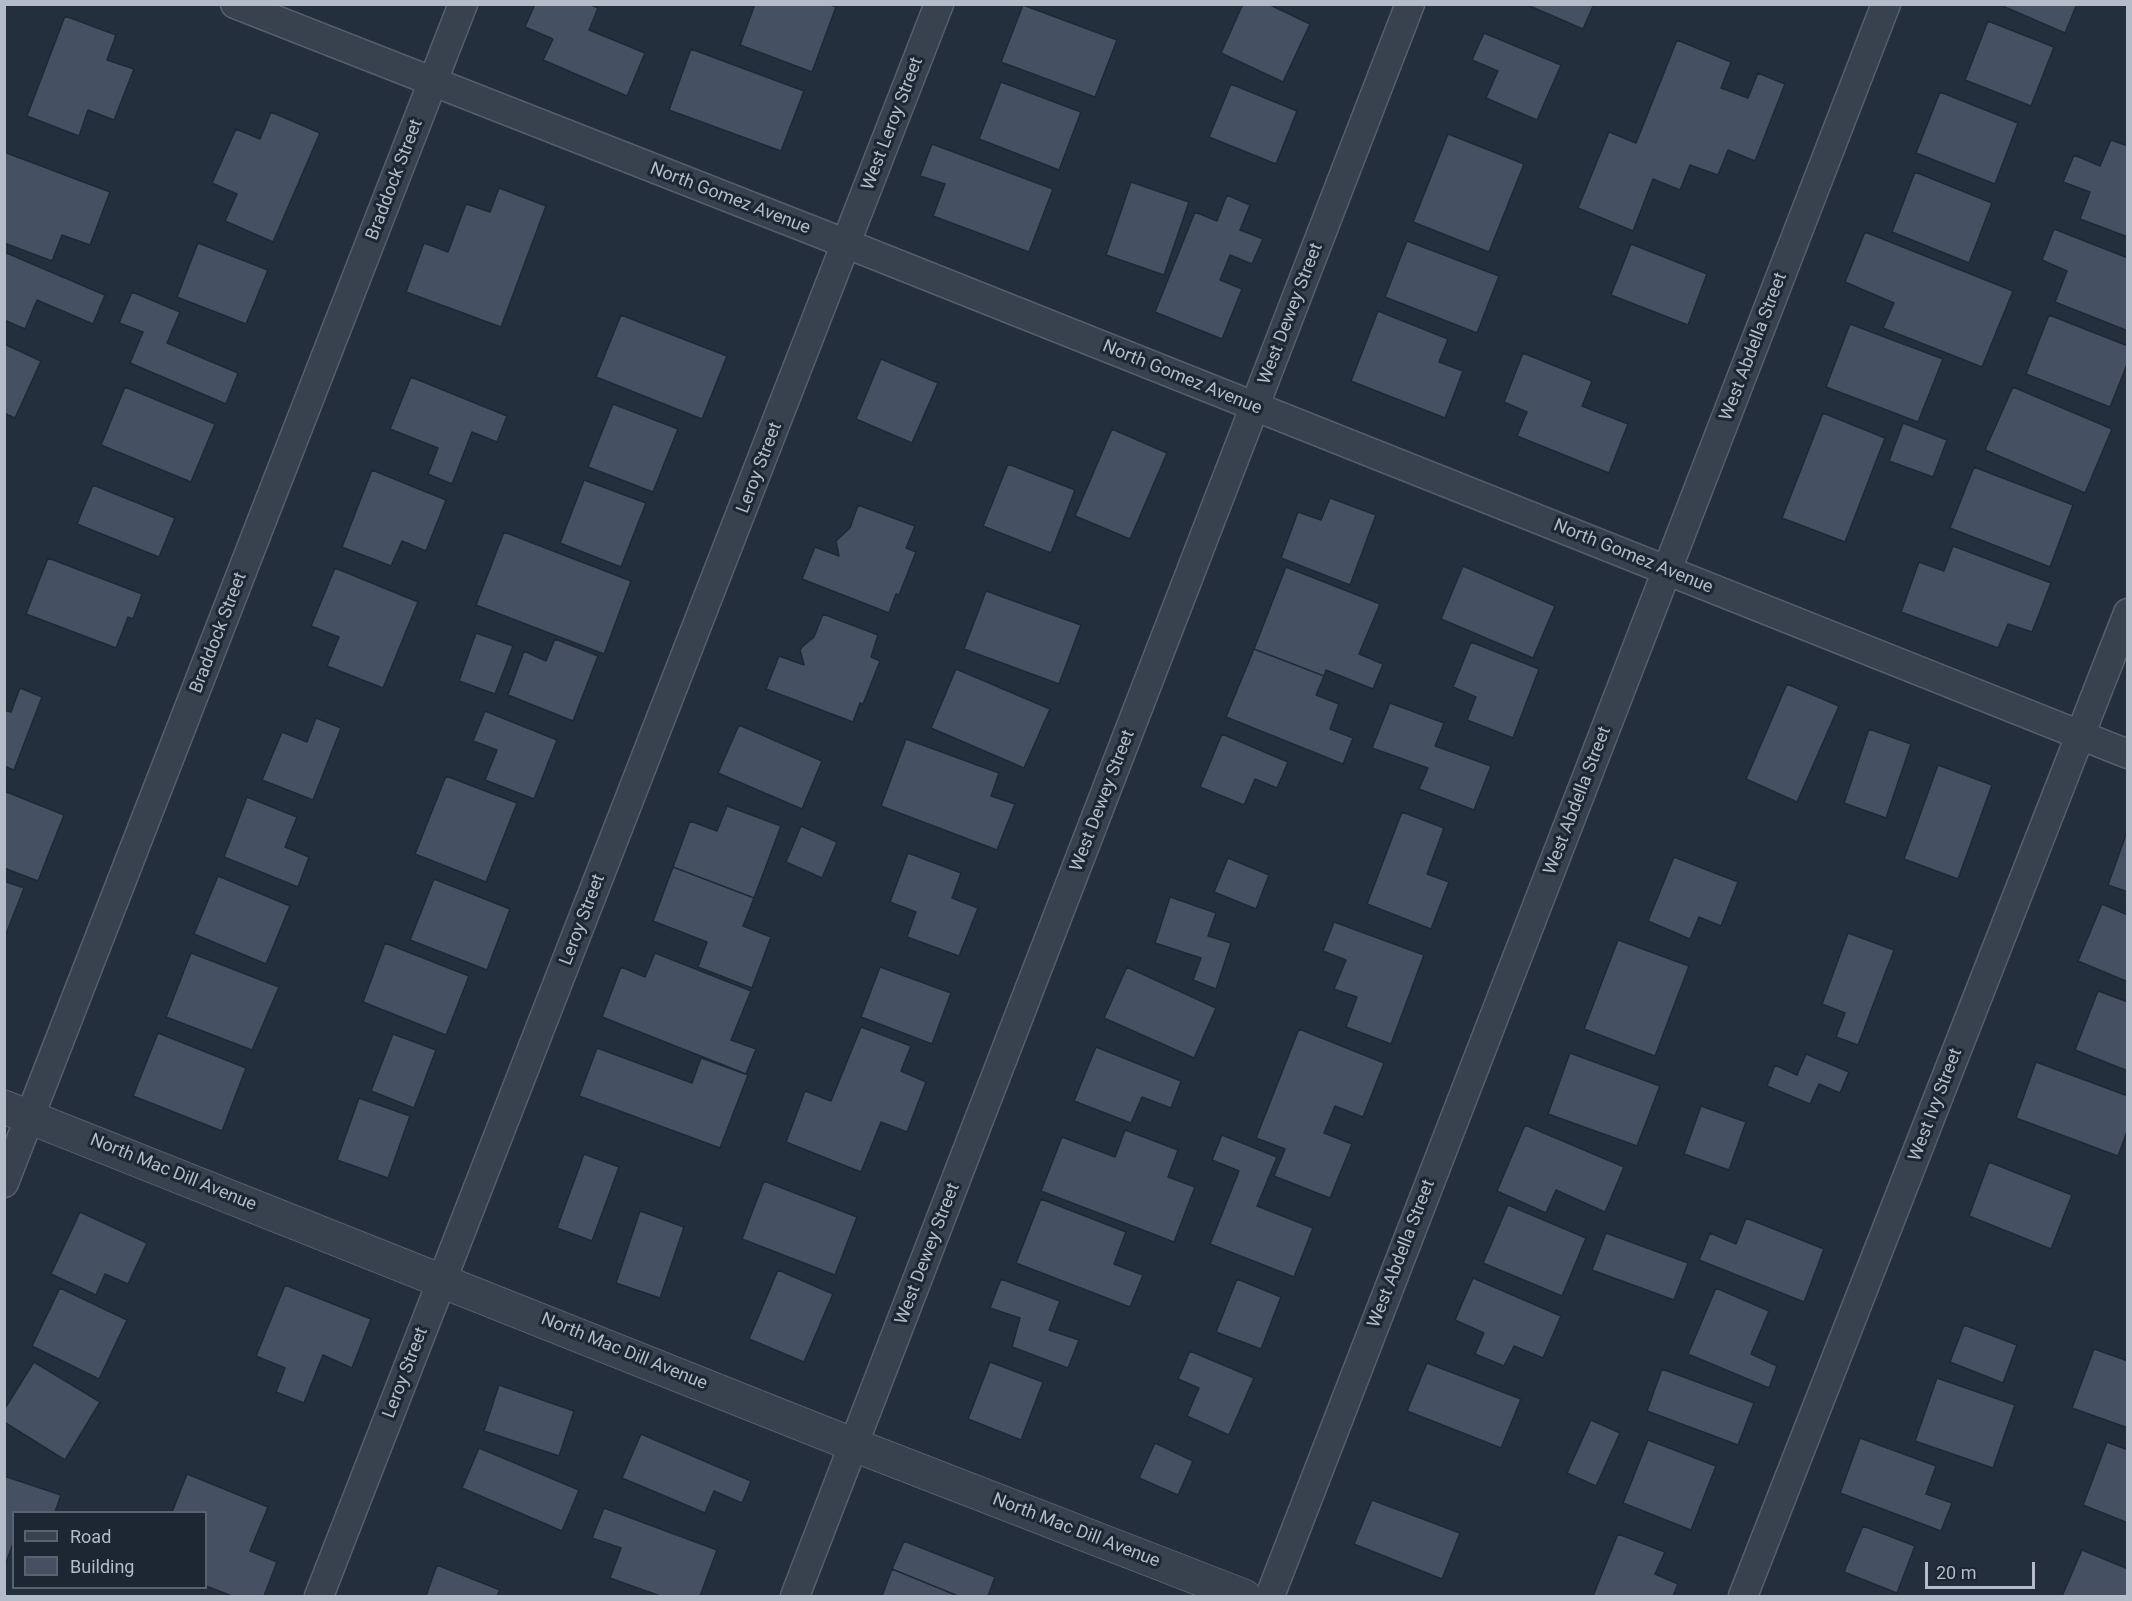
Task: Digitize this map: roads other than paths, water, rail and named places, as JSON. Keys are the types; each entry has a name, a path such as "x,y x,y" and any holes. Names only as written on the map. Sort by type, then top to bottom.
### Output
{"street":[{"name":"North Gomez Avenue","path":"235,4 847,244 2127,754"},
{"name":"Braddock Street","path":"4,1183 17,1112 464,4"},
{"name":"West Leroy Street","path":"847,244 939,4"},
{"name":"West Dewey Street","path":"795,1596 1410,4"},
{"name":"West Abdella Street","path":"1270,1596 1886,4"},
{"name":"Leroy Street","path":"319,1596 847,244"},
{"name":"West Ivy Street","path":"1743,1596 2127,613"},
{"name":"North Mac Dill Avenue","path":"17,1112 854,1444 1245,1596"}]}
